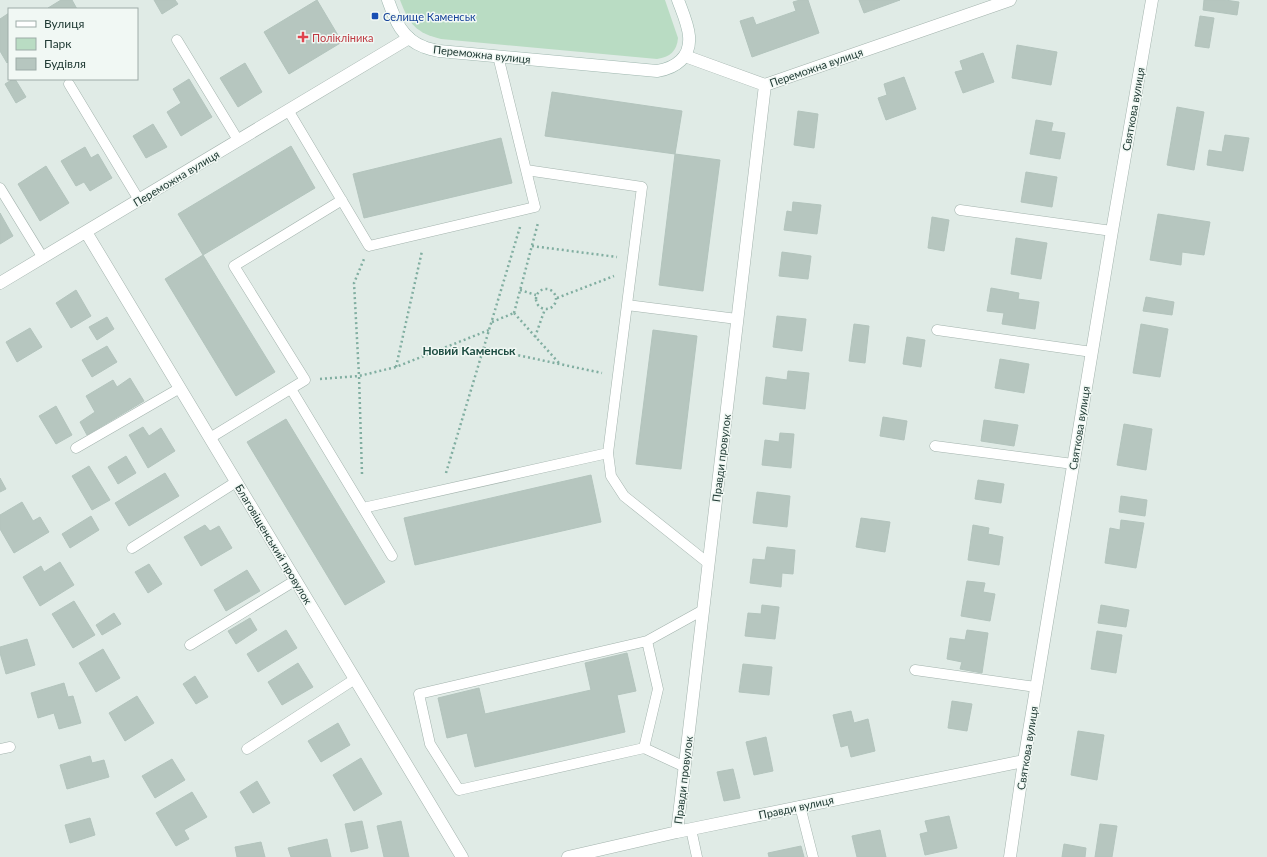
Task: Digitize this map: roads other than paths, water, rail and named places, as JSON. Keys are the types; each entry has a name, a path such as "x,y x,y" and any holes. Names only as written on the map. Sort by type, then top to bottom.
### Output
{"street":[{"path":"388,0 398,25 409,38"},
{"path":"678,0 689,36 689,47 685,56"},
{"name":"Переможна вулиця","path":"0,283 409,38 423,47 439,51 657,71 668,70 678,64 685,56 765,85 1010,0"},
{"name":"Святкова вулиця","path":"1010,857 1036,687 1152,0"},
{"name":"Правди провулок","path":"677,832 765,85"},
{"name":"Благовіщенський провулок","path":"86,232 462,857"},
{"name":"Правди вулиця","path":"576,856 691,829 1024,761"}],"lane":[{"path":"177,40 238,140"},
{"path":"288,110 369,246 534,207 498,56"},
{"path":"69,84 139,200"},
{"path":"526,170 642,187 608,453 611,476 624,496 708,564"},
{"path":"0,188 43,258"},
{"path":"210,438 304,380 234,266 342,200"},
{"path":"960,210 1112,231"},
{"path":"627,305 737,319"},
{"path":"937,330 1092,352"},
{"path":"76,448 180,388"},
{"path":"291,389 392,556"},
{"path":"935,446 1073,464"},
{"path":"363,508 608,453"},
{"path":"132,548 236,482"},
{"path":"190,645 296,580"},
{"path":"685,767 644,748 459,790 430,744 418,694 647,641 703,610"},
{"path":"644,748 658,689 647,641"},
{"path":"916,670 1036,687"},
{"path":"247,749 355,679"},
{"path":"0,749 10,746"},
{"path":"800,806 813,857"},
{"path":"691,829 697,857"}],"place":[{"name":"Селище Каменськ","path":"375,16"},
{"name":"Полікліника","path":"303,37"}],"district":[{"name":"Новий Каменськ","path":"469,350"}]}
